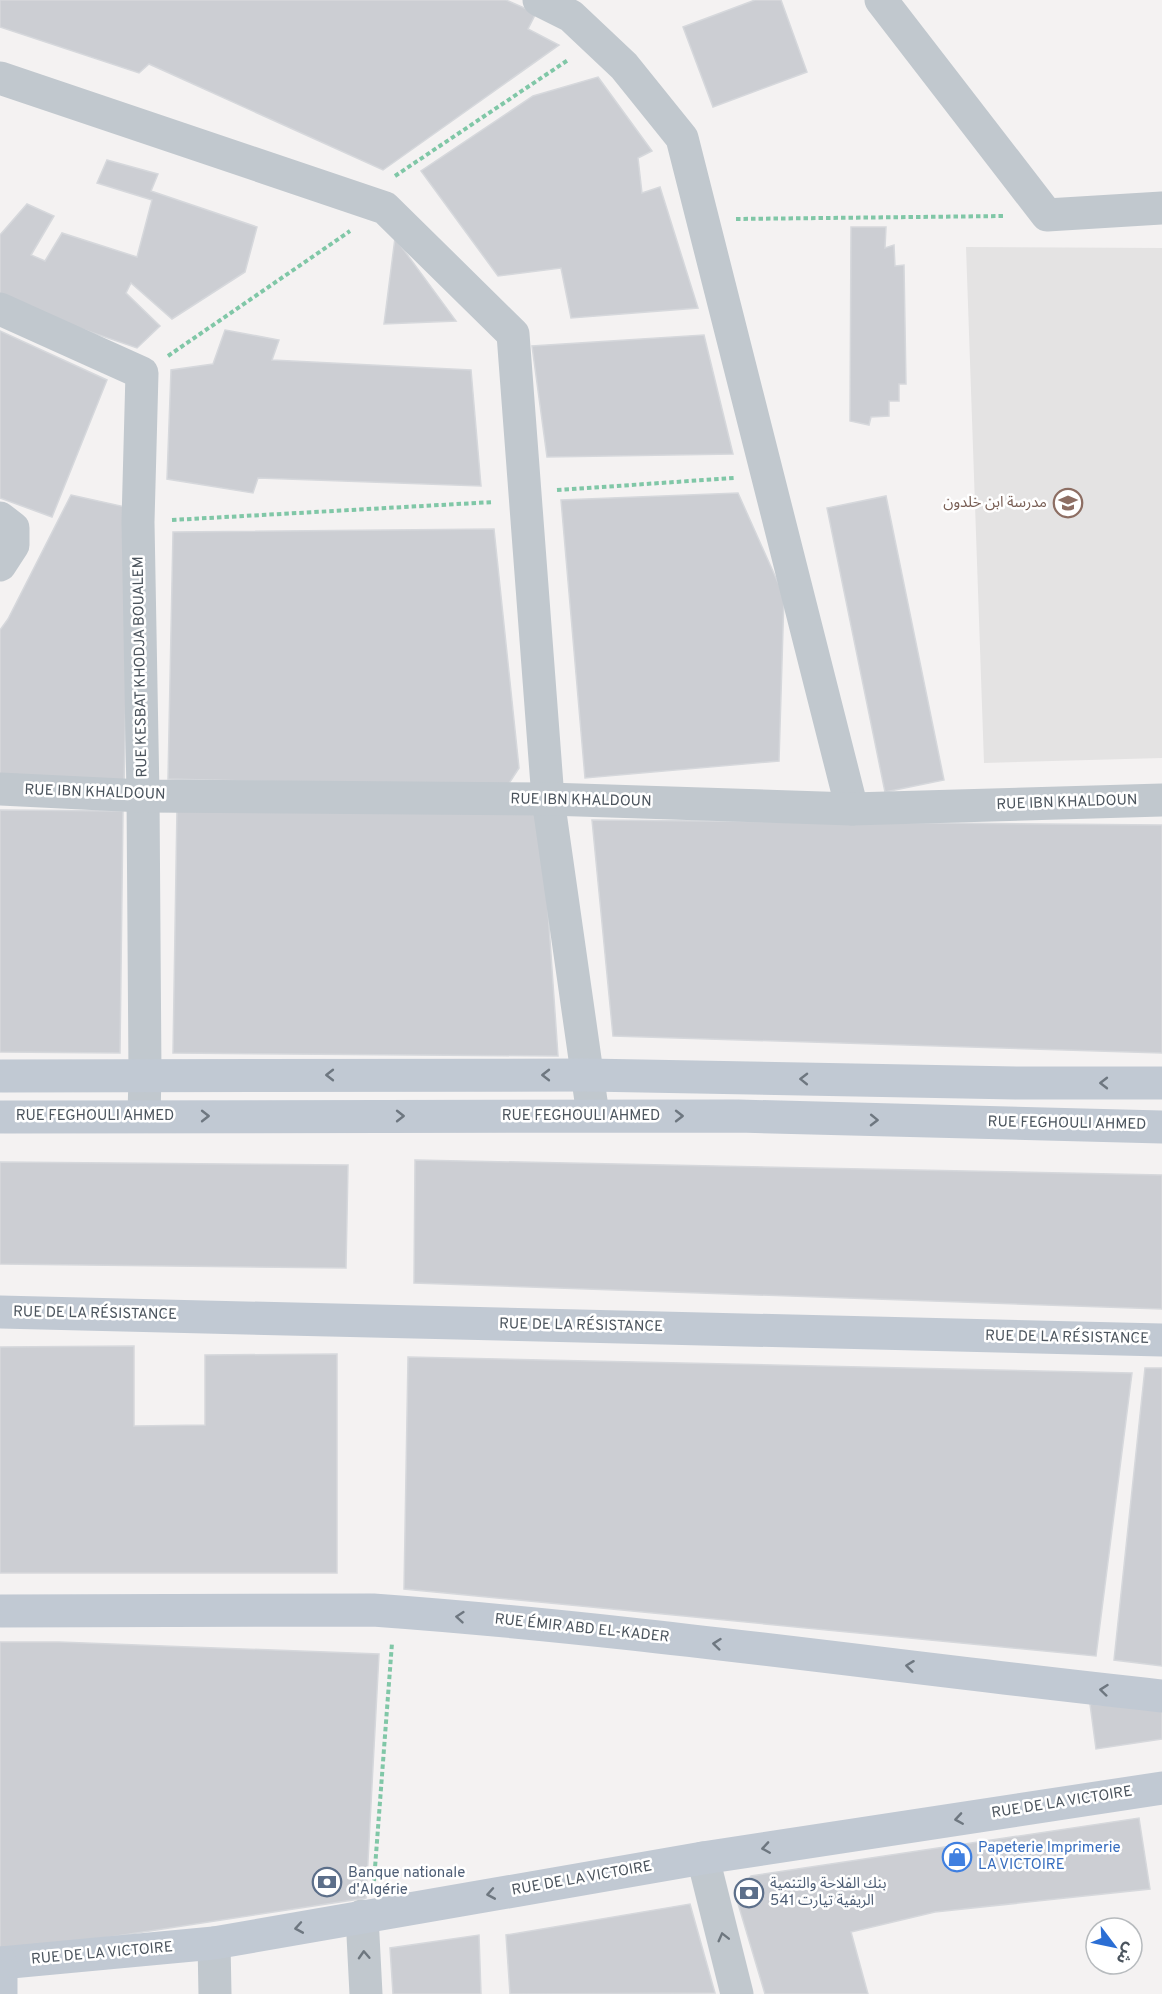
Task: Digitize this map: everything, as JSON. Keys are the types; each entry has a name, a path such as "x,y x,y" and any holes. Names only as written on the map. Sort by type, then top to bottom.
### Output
{"street":[{"path":"539,0 571,16 624,66 682,138 852,809"},
{"path":"881,0 1047,215 1162,208"},
{"path":"0,78 384,208 513,334 548,800 592,1115"},
{"path":"0,309 142,373"},
{"name":"RUE KESBAT KHODJA BOUALEM","path":"142,373 138,522 143,796 144,1116"},
{"path":"0,518 13,528 13,545 0,566"},
{"name":"RUE IBN KHALDOUN","path":"0,789 143,796 548,800 852,809 1162,800"},
{"path":"0,1076 588,1075 1016,1083 1162,1083"},
{"name":"RUE FEGHOULI AHMED","path":"0,1117 738,1116 1162,1127"},
{"name":"RUE DE LA RÉSISTANCE","path":"0,1312 1162,1340"},
{"name":"RUE ÉMIR ABD EL-KADER","path":"0,1611 372,1610 494,1620 771,1650 1162,1696"},
{"name":"RUE DE LA VICTOIRE","path":"0,1963 214,1943 703,1858 1162,1788"},
{"path":"703,1858 737,1994"},
{"path":"366,1994 367,1916"},
{"path":"214,1943 215,1994"},
{"path":"0,1963 1,1994"}],"path":[{"path":"142,373 384,208 391,179 597,41"},
{"path":"702,219 1047,215"},
{"path":"138,522 526,501 562,489 767,475"},
{"path":"367,1916 394,1612"}],"shaded area":[{"name":"مدرسة ابن خلدون","path":"966,247 1162,248 1162,758 984,763"}],"building":[{"path":"0,0 506,0 536,13 528,29 559,45 383,170 149,64 139,73 0,27"},
{"path":"755,0 781,0 807,72 713,107 683,27"},
{"path":"598,77 652,151 638,158 642,193 660,187 698,308 571,318 561,268 498,276 421,171 533,96"},
{"path":"107,160 158,174 151,191 257,227 245,272 172,319 131,283 126,293 160,326 137,348 0,301 0,235 27,204 54,216 31,255 45,261 62,233 137,257 152,200 97,183"},
{"path":"851,227 886,227 885,248 894,245 895,266 904,265 906,384 899,384 899,401 889,401 889,416 871,417 869,425 850,421"},
{"path":"395,238 456,321 384,324"},
{"path":"225,330 279,340 272,360 471,370 481,486 258,478 253,493 167,479 171,370 213,364"},
{"path":"0,331 107,380 52,517 0,498"},
{"path":"704,335 733,454 547,457 532,346"},
{"path":"738,493 784,596 779,761 585,778 561,500"},
{"path":"71,495 130,508 124,786 0,779 0,630 8,619"},
{"path":"886,496 944,780 885,792 827,508"},
{"path":"494,529 519,768 506,788 168,779 173,532"},
{"path":"177,807 541,809 558,1056 173,1053"},
{"path":"0,810 123,811 120,1053 0,1052"},
{"path":"592,820 1162,825 1162,1053 613,1036"},
{"path":"415,1160 1162,1175 1162,1309 414,1283"},
{"path":"0,1162 348,1165 346,1268 0,1264"},
{"path":"134,1346 134,1426 205,1425 205,1355 337,1354 337,1573 0,1573 0,1347"},
{"path":"408,1357 1132,1373 1096,1656 404,1589"},
{"path":"1145,1368 1162,1368 1162,1666 1114,1660"},
{"path":"0,1642 59,1642 379,1654 366,1898 0,1952"},
{"path":"1090,1704 1162,1709 1162,1739 1096,1749"},
{"path":"1139,1818 1150,1889 935,1912 851,1932 868,1994 765,1994 736,1897 751,1876"},
{"path":"690,1904 715,1993 510,1994 506,1935"},
{"path":"479,1935 481,1994 393,1994 390,1948"}],"place":[{"name":"مدرسة ابن خلدون","path":"1068,503"},
{"name":"Papeterie Imprimerie LA VICTOIRE","path":"957,1857"},
{"name":"Banque nationale d'Algérie","path":"327,1882"},
{"name":"بنك الفلاحة والتنمية الريفية تيارت 541","path":"749,1893"}]}
